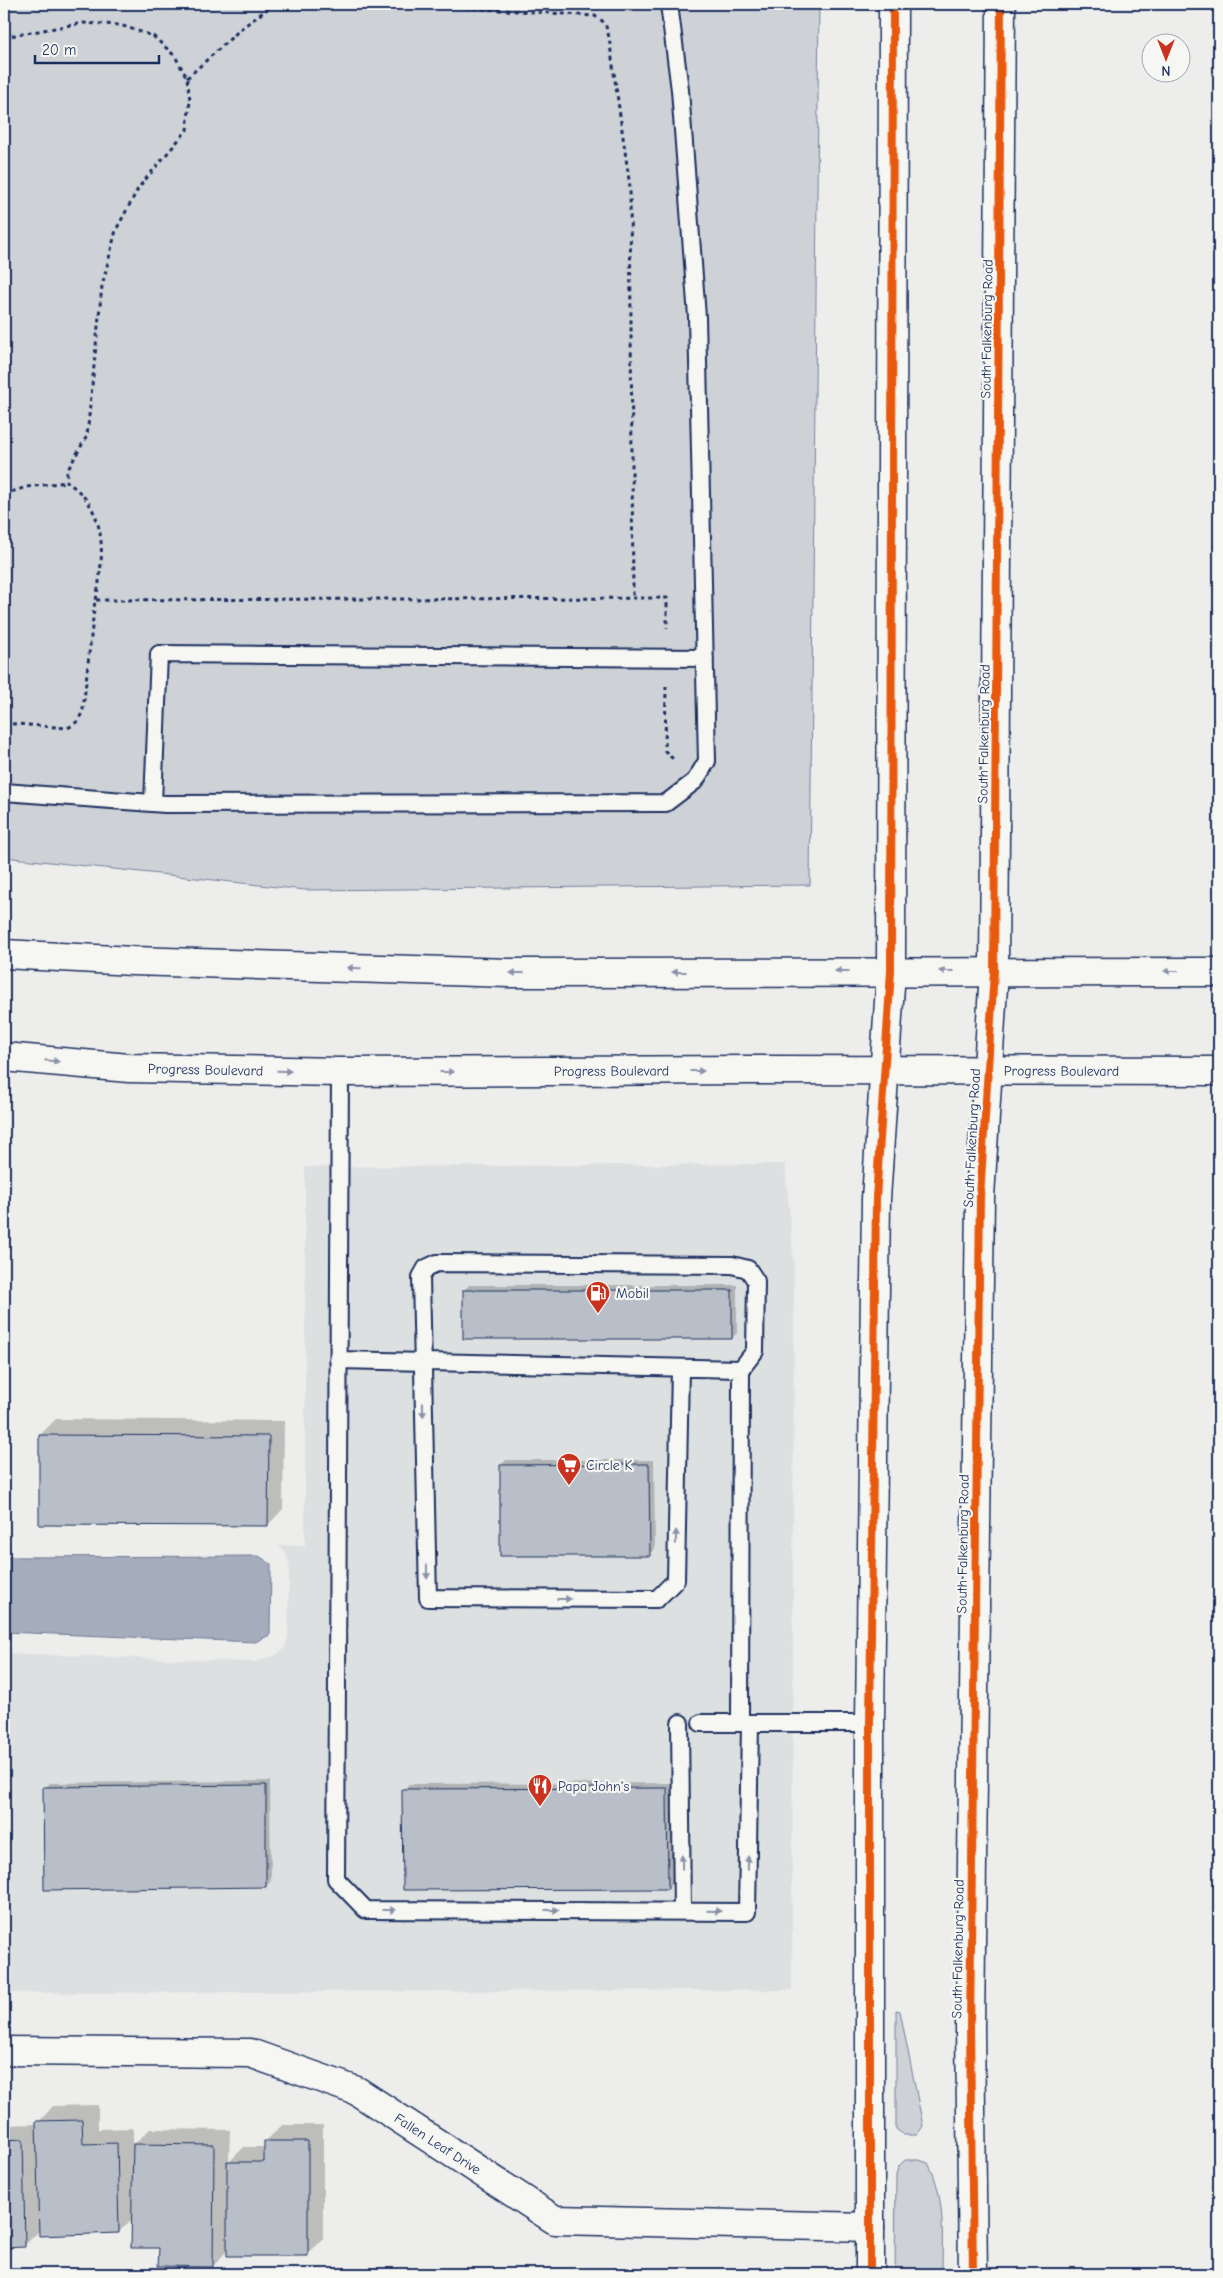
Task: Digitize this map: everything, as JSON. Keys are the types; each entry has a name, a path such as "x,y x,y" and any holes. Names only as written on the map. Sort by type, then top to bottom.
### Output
{"street":[{"path":"870,2274 870,1723 877,1192 890,971 893,4"},
{"name":"South Falkenburg Road","path":"973,2274 970,2027 980,1207 994,971 1001,4"},
{"path":"4,954 133,961 509,973 1219,972"},
{"name":"Progress Boulevard","path":"4,1056 130,1068 340,1072 1219,1071"},
{"name":"Fallen Leaf Drive","path":"4,2051 250,2053 357,2091 555,2220 870,2227"}],"lane":[{"path":"4,792 153,803 666,803 695,781 707,761 698,318 680,90 669,4"},
{"path":"153,803 159,654 705,658"},
{"path":"340,1072 336,1879 366,1910 747,1912 742,1369 755,1351 756,1281 748,1269 732,1265 437,1264 426,1268 421,1276 428,1598 657,1599 676,1580 680,1368"},
{"path":"338,1360 742,1369"},
{"path":"680,1723 682,1911"},
{"path":"701,1723 870,1723"}],"path":[{"path":"188,78 243,27 274,4"},
{"path":"410,4 595,16 605,23 609,37 630,187 633,598"},
{"path":"4,37 83,23 120,25 153,36 175,56 188,78 190,100 188,130 139,187 116,230 102,286 87,436 67,472 67,482"},
{"path":"4,494 28,487 67,482 79,490 100,526 103,546 102,568 96,600"}],"shaded area":[{"path":"4,4 819,4 810,885 305,890 4,857"},
{"path":"785,1164 794,1264 792,1990 4,1993 4,1653 255,1662 276,1655 285,1648 288,1636 289,1564 285,1551 278,1545 305,1546 305,1167"},
{"path":"896,2010 900,2011 923,2126 917,2135 904,2135 896,2129"},
{"path":"905,2160 919,2160 928,2163 934,2176 942,2217 942,2274 895,2274 896,2176 898,2167"}],"water":[{"path":"259,1556 271,1564 270,1635 255,1642 4,1632 4,1557"}],"building":[{"name":"Mobil","path":"463,1290 732,1290 732,1339 463,1339"},
{"path":"39,1435 269,1436 268,1526 39,1525"},
{"path":"649,1464 650,1556 500,1556 500,1465"},
{"path":"266,1785 266,1887 44,1890 43,1787"},
{"path":"667,1788 668,1889 403,1890 402,1789"},
{"path":"82,2120 83,2144 117,2143 119,2233 39,2236 36,2121"},
{"path":"23,2139 25,2247 4,2248 4,2140"},
{"path":"264,2141 308,2141 308,2256 227,2256 227,2162 264,2162"},
{"path":"133,2144 214,2145 213,2267 158,2266 159,2248 131,2248"}],"cycle path":[{"path":"870,2274 870,1723 876,1199 891,971 893,4"},
{"path":"973,2274 970,2027 980,1197 994,971 1001,4"}],"place":[{"name":"Mobil","path":"598,1314"},
{"name":"Circle K","path":"569,1486"},
{"name":"Papa John's","path":"540,1807"}]}
